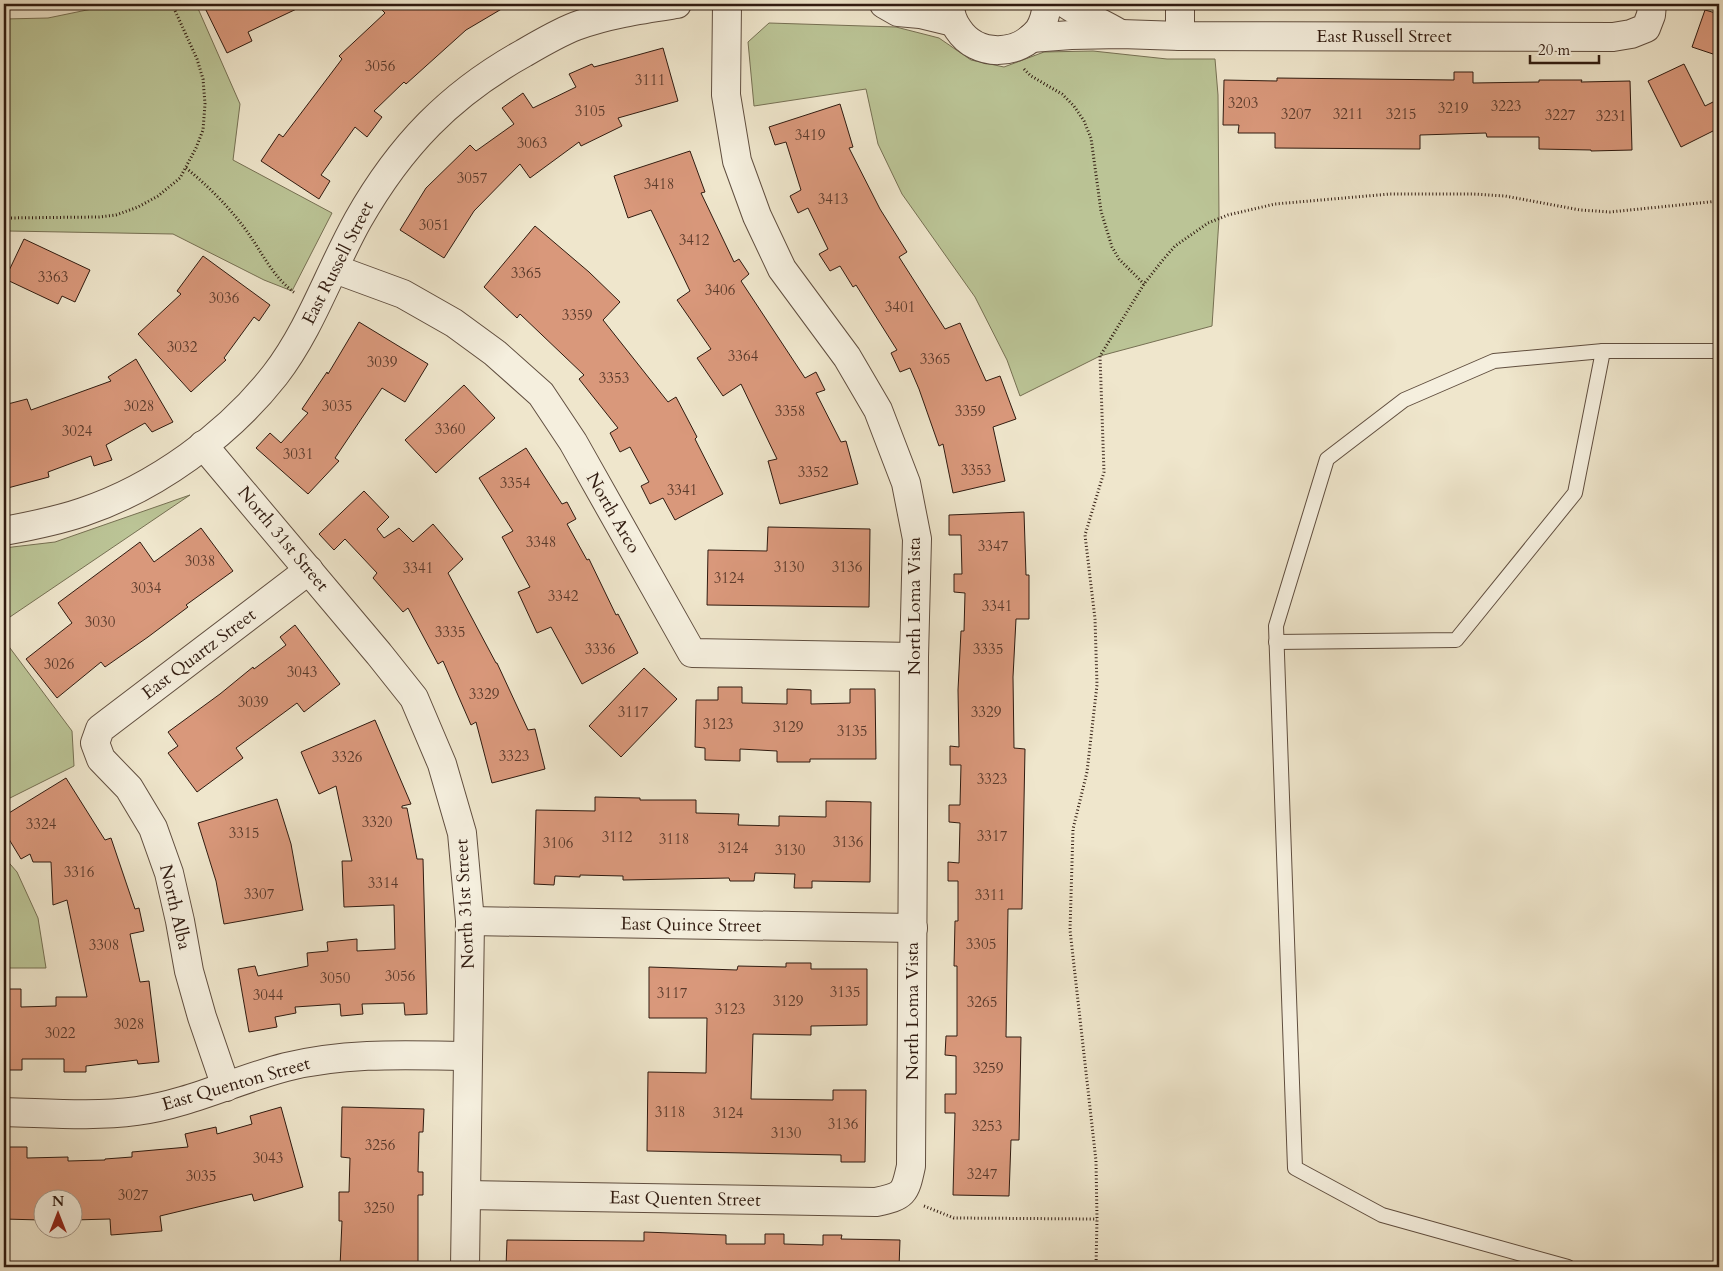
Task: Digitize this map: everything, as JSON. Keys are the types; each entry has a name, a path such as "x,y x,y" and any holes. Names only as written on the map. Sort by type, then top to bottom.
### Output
{"street":[{"name":"East Russell Street","path":"4,531 42,524 84,512 122,496 164,474 240,415 274,375 297,342 316,308 357,222 380,183 408,147 442,109 476,82 538,44 576,26 631,12 678,4"},
{"name":"North Loma Vista","path":"727,4 726,95 737,161 758,216 782,269 847,357 878,410 906,483 917,539 914,657 911,1166 908,1182 913,1200"},
{"path":"884,4 898,12 920,14 952,13"},
{"path":"1023,43 1040,28 1047,4"},
{"name":"East Russell Street","path":"1066,4 1077,12 1121,34"},
{"path":"1180,4 1180,36"},
{"name":"East Russell Street","path":"952,13 962,34 972,44 1000,51 1023,43 1072,35 1613,38 1631,34 1649,16"},
{"name":"North Arco","path":"335,269 403,294 454,323 495,353 541,394 573,442 692,652 914,657"},
{"name":"North 31st Street","path":"203,445 414,698 442,764 462,833 470,921 464,1267"},
{"name":"East Quartz Street","path":"95,742 100,729 309,570"},
{"name":"North Alba","path":"95,742 101,759 129,788 153,828 169,873 189,971 199,1007 226,1087"},
{"name":"East Quince Street","path":"470,921 913,928"},
{"name":"East Quenton Street","path":"4,1112 86,1114 137,1111 186,1100 285,1068 330,1058 382,1054 468,1056"},
{"name":"East Quenten Street","path":"466,1195 876,1202 893,1198 913,1200"}],"lane":[{"path":"1568,1267 1382,1215 1295,1168 1276,626 1327,459 1404,400 1494,361 1603,351 1719,351"},
{"path":"1276,642 1456,640 1575,493 1603,351"}],"path":[{"path":"4,218 99,217 116,215 138,207 158,196 180,178 203,130 205,104 203,79 197,58 172,4"},
{"path":"1023,43 1024,69 1031,76 1062,94 1084,120 1094,153 1101,211 1112,247 1119,259 1144,284"},
{"path":"186,168 202,181 243,226 270,265 292,291 316,308"},
{"path":"1096,1267 1096,1161 1070,930 1073,829 1087,772 1098,685 1095,619 1085,535 1104,472 1100,356 1144,284 1175,246 1208,223 1228,215 1275,204 1390,194 1505,196 1580,210 1610,212 1719,201"},
{"path":"913,1200 954,1218 1097,1219"}],"green space":[{"path":"116,4 196,4 240,104 233,160 332,213 292,291 264,280 173,234 8,231 4,216 4,19 48,18"},
{"path":"769,23 896,27 939,38 971,60 1004,67 1044,52 1093,51 1167,59 1215,59 1218,95 1219,219 1212,326 1100,356 1020,396 1007,360 975,297 902,194 878,144 866,89 754,106 748,42"},
{"path":"190,495 4,621 4,548 55,542"},
{"path":"4,640 72,731 74,766 4,801"},
{"path":"4,857 17,872 38,918 46,968 4,968"}],"building":[{"path":"203,4 307,4 248,32 252,41 227,53"},
{"path":"376,4 510,4 466,30 406,84 404,82 374,111 382,117 367,137 355,127 321,175 330,181 319,199 261,161 279,134 283,137 342,59 339,56 385,13"},
{"path":"1705,10 1719,14 1719,56 1692,47"},
{"path":"663,48 678,101 618,118 622,126 581,146 579,142 530,178 520,164 474,211 444,258 400,230 426,188 470,145 476,151 514,124 502,108 523,93 533,108 576,87 569,74 592,64 594,67"},
{"path":"1684,64 1705,106 1719,99 1719,128 1681,147 1648,81"},
{"path":"1454,72 1473,72 1473,83 1539,82 1539,80 1582,80 1581,82 1630,81 1632,150 1539,149 1539,137 1487,137 1486,133 1420,135 1420,149 1275,148 1275,133 1238,133 1239,125 1223,125 1224,80 1277,81 1277,78 1454,80"},
{"path":"840,104 853,147 849,148 880,209 907,252 899,257 945,329 960,323 986,381 1000,376 1016,419 993,427 1005,481 953,493 943,444 939,446 910,368 900,372 891,353 897,350 856,285 853,287 840,266 830,271 819,254 828,249 808,208 798,213 790,196 801,190 786,142 775,145 769,127"},
{"path":"690,151 705,192 701,193 734,262 739,259 749,274 741,281 805,378 816,372 825,390 816,393 841,442 846,441 858,484 780,504 768,461 777,459 741,384 723,396 697,358 711,349 677,300 690,291 651,210 628,218 614,176"},
{"path":"535,226 589,272 620,302 603,320 668,402 676,397 723,494 675,520 663,498 650,504 641,486 649,482 630,447 620,452 610,433 618,428 579,379 584,375 520,314 517,318 484,287"},
{"path":"24,239 90,270 75,302 62,296 58,304 5,279"},
{"path":"203,256 270,305 259,321 254,317 224,358 226,360 191,392 138,334 181,294 177,291"},
{"path":"359,322 428,364 405,402 382,388 335,458 339,461 308,494 256,448 270,433 281,443 308,413 302,409 327,372 328,374"},
{"path":"136,359 173,422 152,432 145,423 106,445 112,460 94,466 91,456 48,472 49,477 4,489 4,405 27,399 31,410 111,381 108,377"},
{"path":"464,385 495,418 436,473 405,440"},
{"path":"526,448 562,504 567,502 576,519 567,524 587,560 589,559 616,615 618,614 638,653 582,684 551,627 537,633 518,592 530,587 502,537 513,531 479,478"},
{"path":"364,491 389,517 377,529 384,538 399,528 413,542 433,524 463,559 448,573 497,663 528,730 535,729 545,769 492,783 476,722 471,725 443,661 438,664 408,608 403,612 373,578 377,573 345,539 334,550 319,534"},
{"path":"1024,512 1026,575 1029,575 1029,619 1016,619 1013,677 1014,748 1025,749 1022,909 1008,909 1006,1037 1021,1037 1019,1140 1011,1140 1009,1196 953,1195 955,1113 945,1113 945,1094 956,1094 956,1056 945,1055 946,1036 957,1036 957,966 954,966 955,921 958,921 958,881 948,881 948,862 959,863 960,823 949,822 949,805 960,805 961,765 950,765 950,746 959,747 958,690 961,631 964,631 965,593 954,592 954,574 962,574 961,535 949,535 949,515"},
{"path":"768,527 870,529 869,607 707,605 708,550 767,551"},
{"path":"201,528 233,571 186,605 188,607 148,637 105,667 101,662 57,698 26,659 72,623 58,603 140,542 154,562"},
{"path":"295,625 340,684 304,712 297,703 236,748 243,758 197,792 168,753 178,746 168,732 253,667 254,669 286,645 280,637"},
{"path":"644,668 677,699 621,757 589,726"},
{"path":"718,687 742,687 742,703 787,704 787,689 811,690 811,704 850,703 850,689 875,689 876,759 810,759 810,762 777,762 777,751 740,749 740,761 705,760 705,748 695,747 696,700 718,700"},
{"path":"375,720 411,804 402,806 402,808 407,808 417,859 423,859 427,1014 405,1015 404,1003 362,1004 363,1014 341,1016 340,1004 295,1007 296,1013 275,1017 277,1027 249,1032 238,969 255,966 258,976 308,966 307,953 328,951 327,942 357,939 357,951 395,949 394,905 344,907 342,861 352,861 336,786 319,794 301,752"},
{"path":"66,778 105,840 111,838 135,909 139,908 144,931 130,934 140,982 149,981 159,1062 138,1064 137,1060 86,1066 86,1072 64,1072 64,1059 22,1059 22,1070 4,1070 4,989 21,989 21,1007 56,1006 56,997 87,997 67,900 53,905 51,862 33,862 30,854 21,859 4,831 4,816"},
{"path":"595,797 640,798 640,800 696,800 696,813 739,814 738,825 779,826 779,816 826,817 826,801 871,802 870,882 812,881 812,888 794,888 795,874 755,873 754,881 730,881 729,878 623,880 623,876 580,875 580,877 555,876 554,885 534,884 536,810 595,811"},
{"path":"277,799 291,844 303,910 224,924 216,881 198,823"},
{"path":"786,963 811,963 811,969 867,969 867,1025 811,1026 811,1035 753,1034 751,1099 833,1100 833,1090 866,1090 865,1162 841,1162 841,1155 647,1151 648,1072 706,1073 707,1018 649,1018 649,967 737,970 738,966 786,967"},
{"path":"281,1107 303,1187 254,1201 252,1194 160,1216 162,1231 111,1235 110,1219 82,1220 82,1188 32,1188 32,1220 4,1219 4,1147 27,1147 27,1158 68,1157 68,1161 105,1160 132,1157 132,1152 188,1147 185,1134 216,1127 217,1134 252,1124 250,1116"},
{"path":"342,1107 424,1109 423,1132 419,1132 418,1172 423,1172 423,1195 418,1195 418,1267 340,1267 342,1221 339,1221 339,1192 349,1192 350,1158 341,1157"},
{"path":"644,1232 726,1235 726,1244 765,1244 765,1234 784,1234 784,1244 823,1245 823,1235 842,1235 841,1239 900,1240 899,1267 506,1267 507,1240 644,1241"}]}
